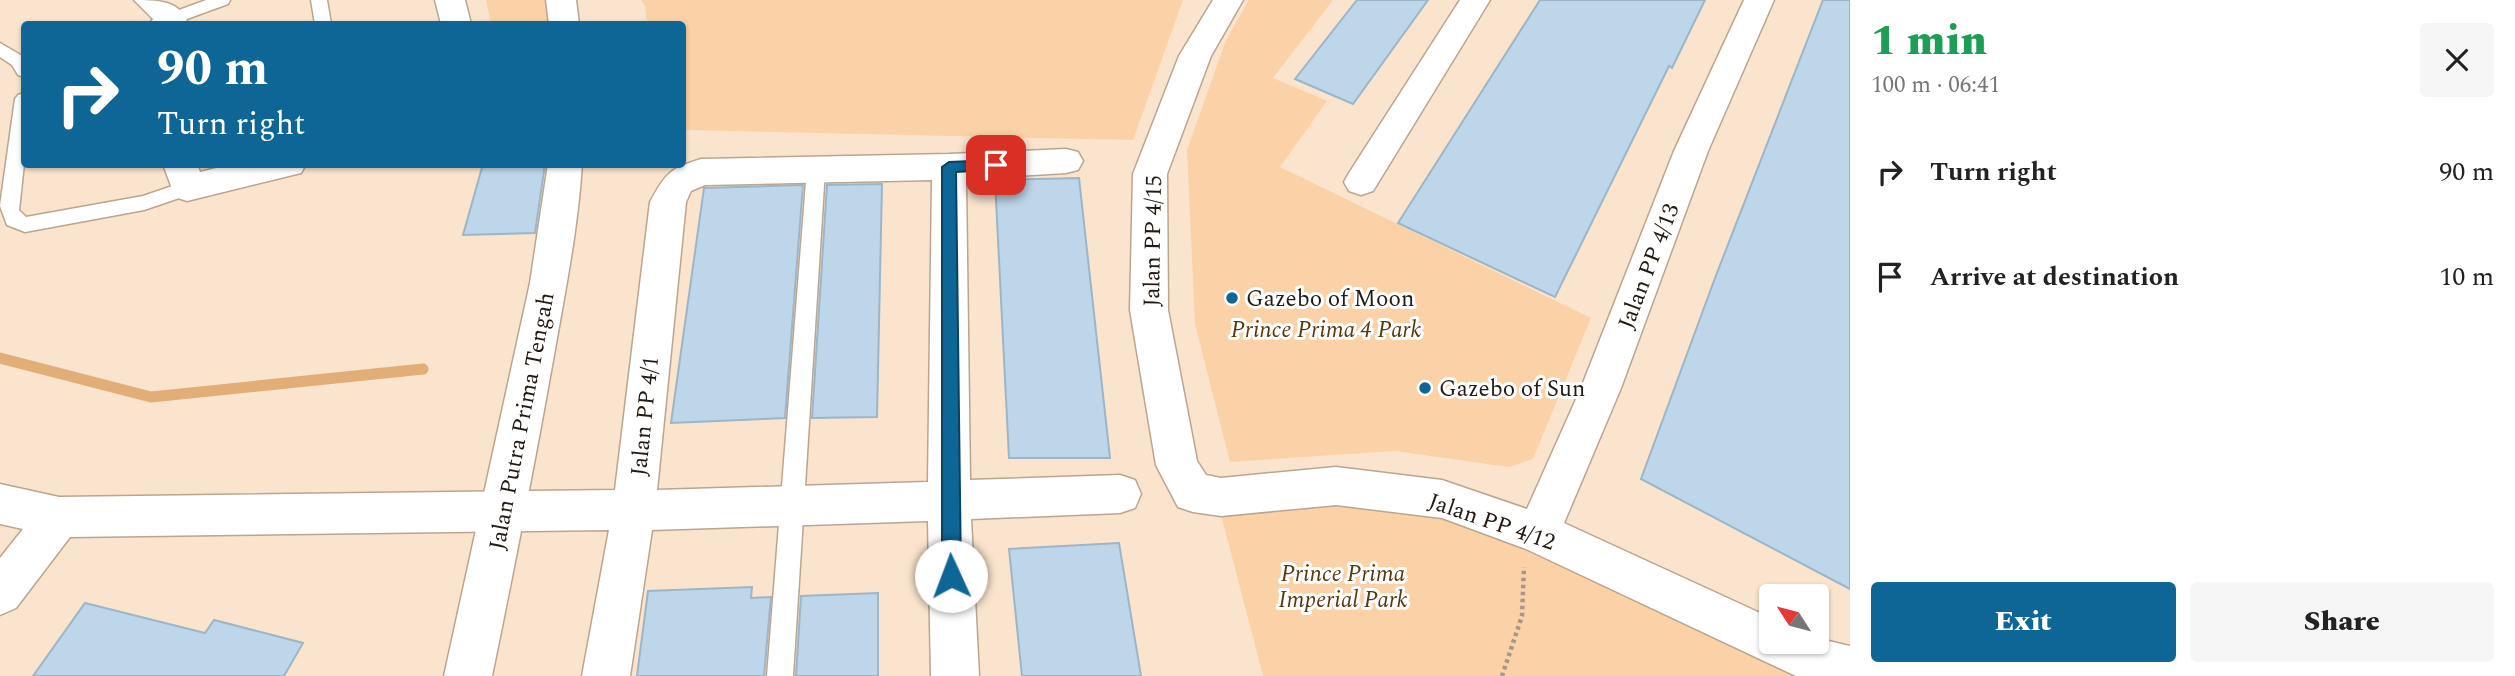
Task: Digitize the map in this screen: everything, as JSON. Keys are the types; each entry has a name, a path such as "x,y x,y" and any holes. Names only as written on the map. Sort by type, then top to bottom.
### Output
{"street":[{"path":"450,0 456,21"},
{"path":"561,0 564,21"},
{"name":"Jalan PP 4/15","path":"1193,493 1177,465 1149,310 1150,174 1195,56 1228,0"},
{"path":"1360,182 1475,0"},
{"name":"Jalan PP 4/13","path":"1531,544 1601,388 1691,151 1759,0"},
{"path":"816,170 1066,161"},
{"path":"949,167 949,501 954,676"},
{"path":"183,176 254,168"},
{"name":"Jalan Putra Prima Tengah","path":"468,676 505,510 564,194 565,168"},
{"name":"Jalan PP 4/1","path":"606,676 634,510 668,202 679,182 701,172 816,170"},
{"name":"Jalan PP 4/12","path":"1193,493 1221,497 1336,486 1442,499 1531,544 1759,637"},
{"path":"0,503 59,517 790,507 1120,494"},
{"path":"0,593 59,517"},
{"name":"Jalan PP 4/12","path":"1799,654 1822,664 1850,669"}],"lane":[{"path":"163,17 222,0"},
{"path":"319,0 322,21"},
{"path":"0,49 21,66"},
{"path":"21,121 9,210 14,220 25,225 144,202 183,176"},
{"path":"780,676 816,170"}],"path":[{"path":"1502,676 1522,616 1531,544"}],"green space":[{"path":"486,0 552,0 553,21 490,21"},
{"path":"641,0 1183,0 1133,140 686,130 686,21 647,21 645,6"},
{"name":"Prince Prima 4 Park","path":"1249,0 1333,0 1273,78 1327,101 1280,167 1591,318 1533,459 1509,467 1395,451 1230,462 1195,324 1187,150 1226,40"},
{"name":"Prince Prima Imperial Park","path":"1335,494 1438,504 1759,639 1759,654 1796,654 1848,676 1263,676 1219,507"}],"building":[{"path":"1357,0 1428,0 1353,104 1295,79"},
{"path":"1540,0 1705,0 1672,68 1669,66 1555,297 1398,223"},
{"path":"1823,0 1850,0 1850,589 1641,479 1715,278"},
{"path":"482,168 544,168 535,233 463,235"},
{"path":"1079,178 1110,458 1009,458 995,180"},
{"path":"882,184 877,417 812,418 827,185"},
{"path":"803,185 785,418 671,423 704,188"},
{"path":"1119,543 1141,676 1022,676 1009,549"},
{"path":"752,587 751,598 771,597 764,676 637,676 648,591"},
{"path":"878,593 878,676 796,676 801,596"},
{"path":"85,603 205,633 214,620 303,643 284,676 33,676"}],"waterway":[{"path":"0,358 151,397 423,369"}],"place":[{"name":"Gazebo of Moon","path":"1232,298"},
{"name":"Gazebo of Sun","path":"1425,388"}],"route":[{"path":"951,576 949,167 996,165"}]}
